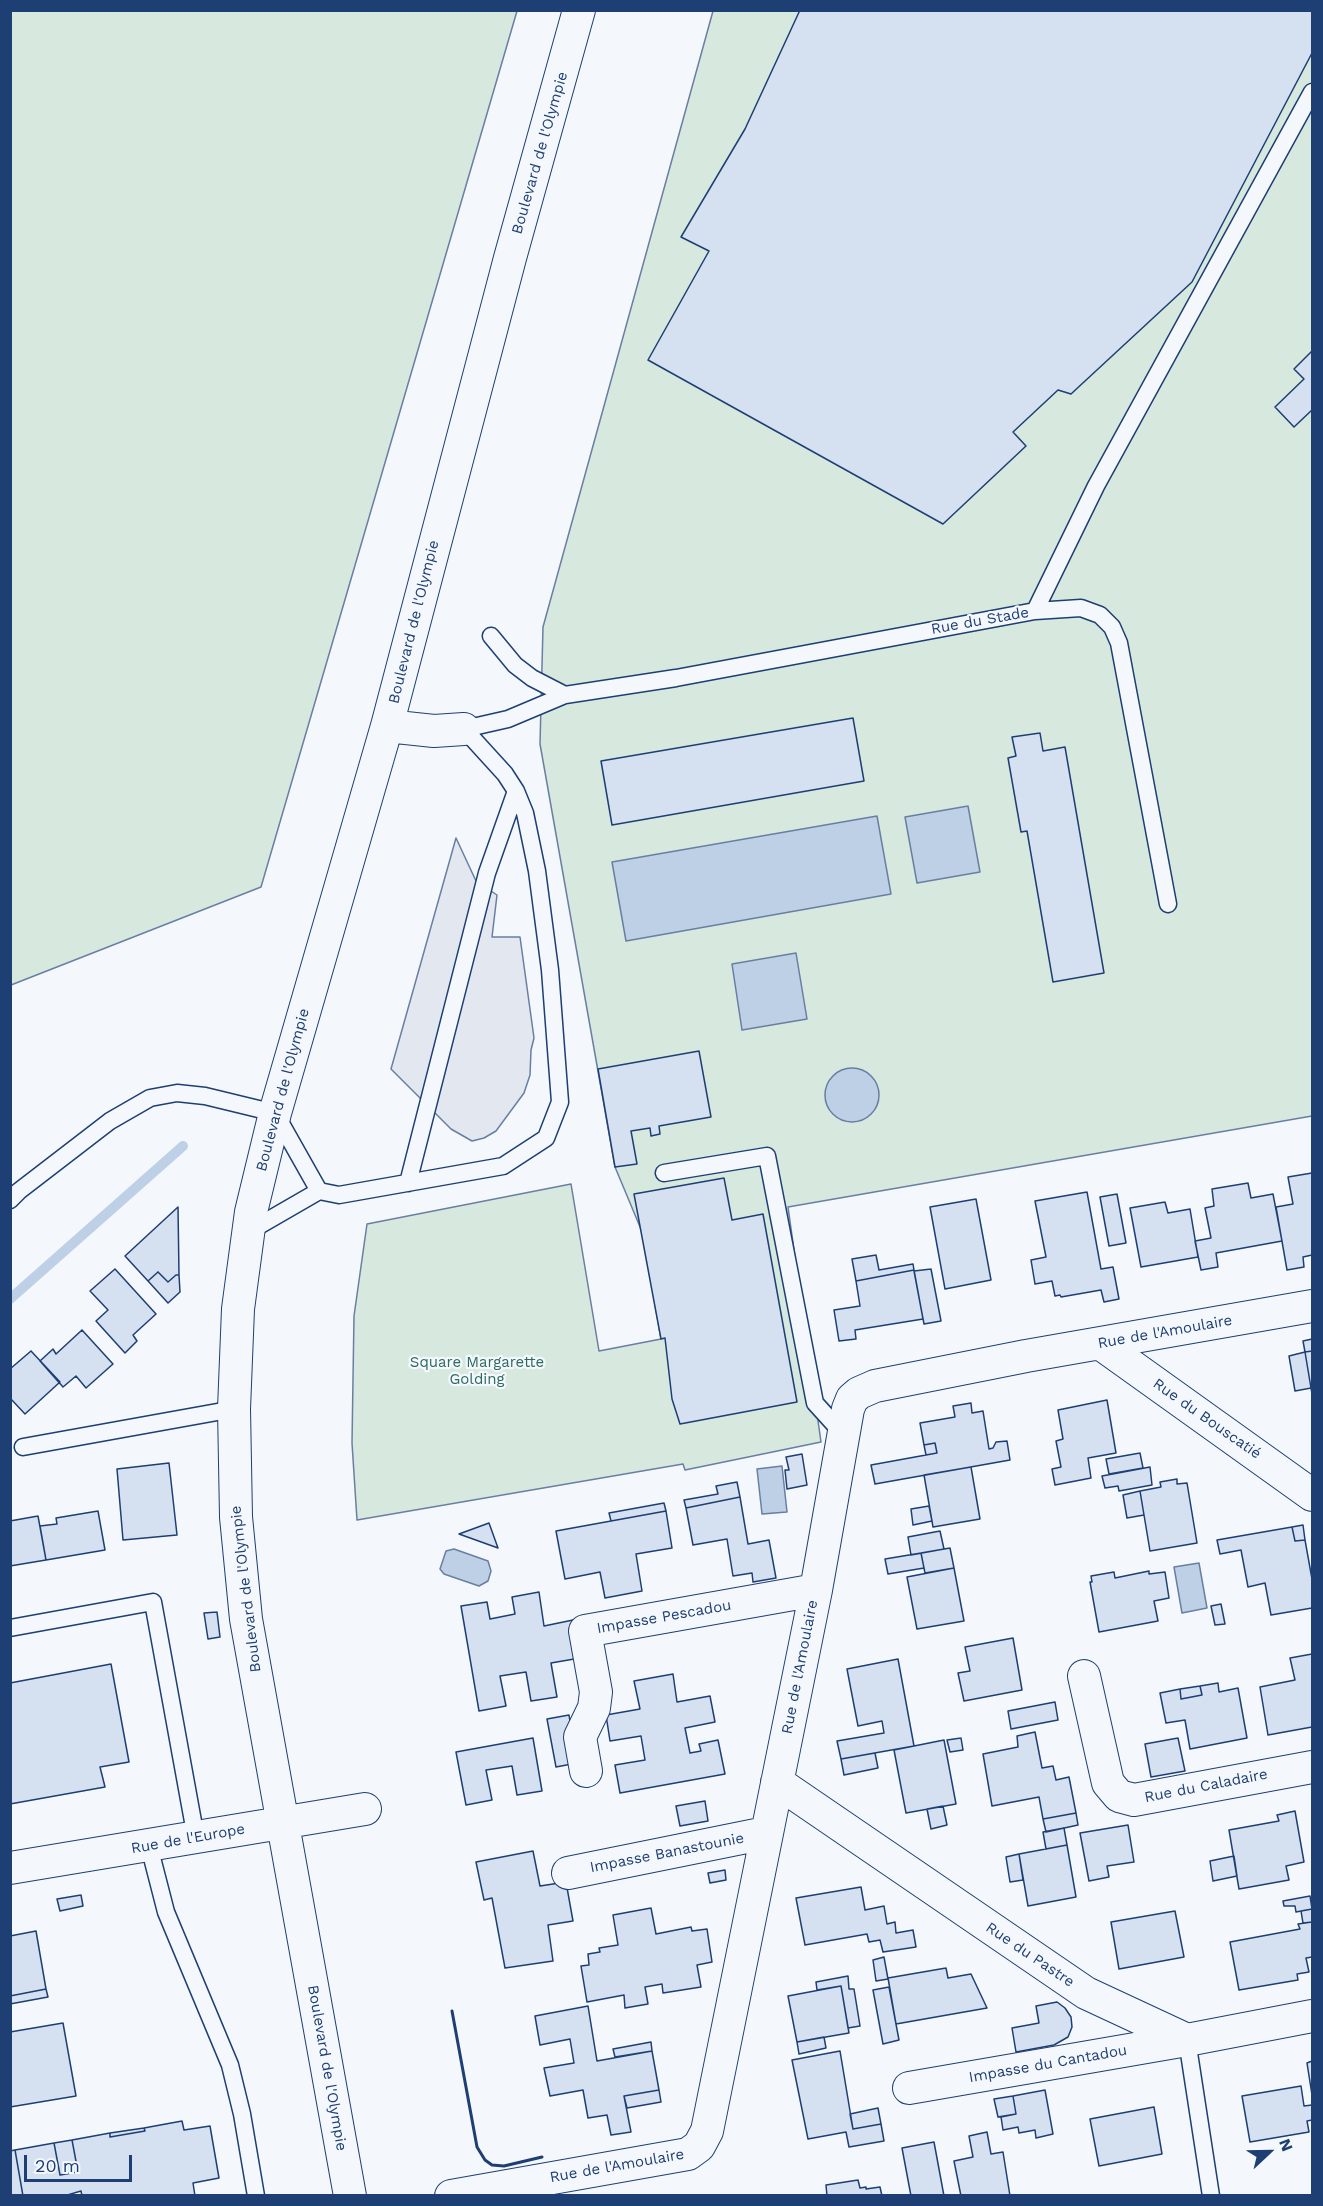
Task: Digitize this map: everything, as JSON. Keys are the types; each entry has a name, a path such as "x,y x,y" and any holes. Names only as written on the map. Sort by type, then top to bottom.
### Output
{"street":[{"name":"Boulevard de l'Olympie","path":"350,2196 246,1619 236,1517 234,1409 238,1309 248,1232 275,1113 387,726 510,258 579,10"},
{"path":"387,726 435,731 464,729"},
{"name":"Rue de l'Amoulaire","path":"451,2196 688,2154 699,2146 707,2131 816,1590 848,1409 852,1399 875,1386 1026,1356 1312,1306"},
{"name":"Rue du Bouscatié","path":"1101,1344 1312,1495"},
{"name":"Impasse Pescadou","path":"586,1771 580,1737 594,1708 596,1692 585,1631 816,1590"},
{"name":"Rue du Caladaire","path":"1084,1676 1107,1783 1119,1796 1134,1800 1312,1767"},
{"name":"Rue du Pastre","path":"777,1782 1086,1993 1187,2040"},
{"name":"Rue de l'Europe","path":"10,1868 365,1809"},
{"name":"Impasse Banastounie","path":"568,1873 766,1833"},
{"path":"1187,2040 1312,2016"},
{"name":"Impasse du Cantadou","path":"909,2088 1187,2040"}],"lane":[{"path":"1035,611 1096,486 1312,92"},
{"name":"Rue du Stade","path":"464,729 508,719 565,695 676,678 1035,611 1081,608 1100,615 1112,627 1119,643 1168,904"},
{"path":"491,636 515,665 532,678 565,695"},
{"path":"248,1232 319,1191 339,1195 502,1166 546,1138 560,1102 550,970 537,871 525,813 516,791 505,774 464,729"},
{"path":"408,1183 487,873 516,791"},
{"path":"10,1200 110,1121 150,1098 177,1093 205,1096 275,1113 319,1191"},
{"path":"664,1173 767,1156 815,1402 845,1436"},
{"path":"23,1447 234,1409"},
{"path":"10,1628 153,1602 196,1838"},
{"path":"149,1846 166,1912 230,2065 242,2114 256,2196"},
{"path":"1187,2040 1211,2196"}],"green space":[{"path":"10,11 517,11 261,887 11,985"},
{"name":"Square Margarette Golding","path":"713,11 1312,11 1312,1116 788,1207 821,1442 685,1470 683,1464 357,1520 352,1443 354,1316 367,1224 571,1184 599,1351 661,1339 643,1234 615,1167 540,744 543,627"}],"shaded area":[{"path":"456,838 476,881 497,895 492,937 520,937 534,1038 530,1075 524,1093 496,1131 484,1138 472,1141 451,1129 391,1069"}],"water":[{"path":"968,806 980,872 917,883 905,817"},
{"path":"877,816 891,894 626,941 612,862"},
{"path":"796,953 807,1019 742,1030 732,964"},
{"path":"852,1068 862,1070 871,1076 877,1085 879,1095 877,1105 871,1114 862,1120 852,1122 842,1120 833,1114 827,1105 825,1095 827,1085 833,1076 842,1070"},
{"path":"782,1466 787,1512 762,1514 757,1469"},
{"path":"454,1549 488,1561 491,1571 488,1581 479,1586 444,1574 440,1569 446,1551"},
{"path":"1199,1563 1207,1608 1182,1613 1174,1567"}],"building":[{"path":"800,10 1312,10 1312,53 1192,282 1071,394 1058,390 1013,432 1026,446 943,524 648,360 709,251 681,237 745,129"},
{"path":"1312,351 1312,410 1294,427 1275,407 1304,379 1294,369"},
{"path":"853,718 864,781 612,825 601,761"},
{"path":"1040,733 1043,751 1065,747 1104,973 1053,982 1027,831 1021,832 1008,758 1016,756 1012,737"},
{"path":"699,1051 711,1117 659,1126 660,1134 651,1136 650,1128 631,1131 637,1164 615,1167 598,1069"},
{"path":"1312,1173 1312,1255 1303,1257 1304,1267 1287,1270 1276,1207 1293,1204 1288,1177"},
{"path":"724,1178 732,1220 763,1214 797,1402 680,1424 672,1399 665,1338 661,1339 634,1194"},
{"path":"1248,1183 1251,1198 1273,1194 1282,1241 1216,1253 1218,1267 1201,1270 1195,1241 1211,1238 1205,1208 1214,1206 1212,1189"},
{"path":"1087,1192 1101,1269 1113,1267 1119,1299 1104,1302 1101,1290 1055,1296 1052,1281 1035,1284 1031,1260 1046,1257 1035,1201"},
{"path":"1117,1194 1126,1243 1109,1246 1100,1197"},
{"path":"976,1199 991,1280 945,1289 930,1207"},
{"path":"1165,1202 1168,1213 1190,1209 1198,1257 1141,1267 1130,1208"},
{"path":"178,1207 179,1275 168,1282 158,1272 148,1281 125,1256"},
{"path":"876,1255 879,1270 913,1264 914,1270 856,1281 852,1259"},
{"path":"115,1269 156,1314 133,1335 137,1341 125,1353 96,1321 108,1310 90,1291"},
{"path":"931,1269 941,1321 924,1324 914,1271"},
{"path":"914,1270 923,1319 855,1330 856,1339 839,1341 834,1310 860,1306 856,1281"},
{"path":"158,1272 168,1282 179,1275 180,1292 168,1303 148,1281"},
{"path":"82,1330 113,1364 86,1388 76,1376 63,1387 40,1361 53,1349 56,1354"},
{"path":"1312,1339 1312,1351 1305,1352 1303,1341"},
{"path":"31,1351 60,1382 25,1414 10,1398 10,1369"},
{"path":"1312,1351 1312,1394 1305,1352"},
{"path":"1305,1352 1311,1388 1295,1391 1289,1356"},
{"path":"1107,1400 1116,1453 1088,1458 1091,1478 1055,1485 1052,1469 1061,1467 1056,1441 1063,1439 1058,1410"},
{"path":"971,1403 972,1413 983,1411 989,1449 993,1448 996,1442 1007,1441 1010,1460 875,1484 871,1465 937,1453 935,1443 924,1445 920,1423 955,1417 953,1406"},
{"path":"935,1443 937,1453 926,1455 924,1445"},
{"path":"1140,1453 1143,1468 1109,1474 1106,1459"},
{"path":"802,1454 807,1485 787,1489 785,1470 789,1470 786,1457"},
{"path":"169,1463 177,1535 123,1540 117,1469"},
{"path":"971,1467 980,1519 933,1527 924,1475"},
{"path":"1150,1467 1152,1485 1119,1491 1118,1486 1105,1488 1102,1476"},
{"path":"1177,1479 1177,1484 1187,1483 1197,1543 1150,1551 1140,1491 1161,1487 1160,1482"},
{"path":"737,1482 740,1497 686,1508 684,1500 718,1494 716,1486"},
{"path":"1140,1491 1144,1515 1127,1518 1123,1495"},
{"path":"740,1497 748,1544 769,1540 776,1578 753,1582 752,1573 733,1576 727,1539 693,1545 686,1508"},
{"path":"664,1503 666,1511 611,1521 609,1513"},
{"path":"929,1506 932,1521 913,1525 911,1509"},
{"path":"98,1511 105,1550 46,1560 40,1526 57,1524 56,1518"},
{"path":"666,1511 672,1548 636,1554 642,1591 605,1598 600,1572 565,1579 556,1531"},
{"path":"38,1516 46,1560 10,1566 10,1521"},
{"path":"489,1523 498,1548 459,1534"},
{"path":"1303,1525 1305,1540 1295,1541 1292,1527"},
{"path":"1292,1527 1295,1541 1305,1540 1312,1579 1312,1608 1271,1615 1265,1583 1248,1587 1241,1550 1220,1554 1217,1540"},
{"path":"940,1531 944,1549 911,1555 908,1537"},
{"path":"950,1548 954,1568 925,1573 921,1553"},
{"path":"921,1553 924,1568 888,1574 885,1559"},
{"path":"954,1568 964,1621 917,1629 907,1577"},
{"path":"1149,1571 1149,1574 1165,1572 1169,1598 1154,1601 1158,1621 1099,1632 1090,1582 1092,1582 1091,1576 1114,1572 1115,1578"},
{"path":"539,1592 544,1626 573,1620 580,1658 551,1663 557,1697 531,1701 526,1672 500,1676 506,1706 479,1711 461,1606 487,1602 490,1619 515,1614 512,1597"},
{"path":"1221,1604 1225,1624 1215,1625 1211,1606"},
{"path":"217,1612 220,1637 208,1639 204,1613"},
{"path":"1013,1638 1022,1690 964,1701 958,1673 970,1671 965,1647"},
{"path":"1312,1654 1312,1727 1268,1735 1260,1687 1295,1680 1290,1658"},
{"path":"898,1659 914,1746 841,1759 837,1741 884,1733 882,1721 858,1726 847,1669"},
{"path":"111,1664 129,1762 100,1767 105,1787 10,1804 10,1683"},
{"path":"673,1674 677,1702 710,1696 715,1722 685,1728 690,1753 701,1751 699,1744 718,1740 725,1774 620,1793 615,1765 645,1760 641,1736 610,1741 606,1715 640,1709 634,1681"},
{"path":"1218,1683 1219,1692 1238,1688 1247,1738 1190,1749 1185,1720 1166,1723 1160,1693 1180,1689 1181,1699 1202,1695 1200,1686"},
{"path":"1200,1686 1202,1695 1181,1699 1180,1689"},
{"path":"1055,1702 1058,1720 1011,1729 1008,1711"},
{"path":"569,1715 577,1763 556,1767 547,1719"},
{"path":"1035,1732 1042,1768 1053,1766 1056,1780 1069,1777 1076,1813 1043,1819 1039,1797 992,1806 983,1754 1018,1747 1017,1736"},
{"path":"533,1738 542,1791 517,1795 512,1766 486,1770 492,1800 466,1805 456,1752"},
{"path":"961,1738 963,1750 950,1752 947,1740"},
{"path":"1178,1738 1185,1771 1151,1777 1145,1744"},
{"path":"944,1740 956,1804 906,1813 894,1750"},
{"path":"875,1753 878,1768 844,1775 841,1759"},
{"path":"705,1801 708,1821 680,1826 676,1806"},
{"path":"943,1806 947,1825 931,1829 927,1809"},
{"path":"1295,1811 1304,1862 1286,1866 1289,1880 1239,1889 1229,1830 1279,1821 1277,1815"},
{"path":"1076,1813 1078,1825 1046,1832 1043,1819"},
{"path":"1128,1825 1134,1862 1107,1866 1109,1877 1089,1881 1080,1833"},
{"path":"1064,1828 1067,1845 1046,1849 1043,1832"},
{"path":"1067,1845 1076,1897 1028,1906 1019,1854"},
{"path":"533,1851 540,1886 566,1882 573,1921 548,1925 553,1961 505,1968 492,1898 484,1900 476,1862"},
{"path":"1019,1854 1023,1880 1010,1882 1006,1857"},
{"path":"1234,1856 1237,1876 1213,1881 1210,1861"},
{"path":"725,1870 726,1880 710,1883 708,1873"},
{"path":"861,1887 865,1910 884,1906 887,1924 895,1922 896,1933 913,1930 916,1947 883,1952 880,1940 869,1942 867,1934 805,1945 796,1898"},
{"path":"81,1895 83,1906 60,1911 57,1899"},
{"path":"1310,1896 1312,1909 1296,1912 1295,1906 1284,1906 1283,1901"},
{"path":"651,1908 656,1934 691,1927 692,1931 707,1929 712,1962 697,1965 701,1987 663,1993 662,1984 645,1987 648,2004 625,2008 624,1995 587,2002 581,1966 589,1965 588,1954 600,1952 599,1948 618,1945 613,1915"},
{"path":"1312,1909 1312,1922 1303,1923 1301,1911"},
{"path":"1175,1911 1184,1957 1119,1969 1111,1922"},
{"path":"1312,1922 1312,1957 1306,1958 1309,1972 1297,1974 1298,1980 1239,1990 1230,1942 1300,1929 1298,1924"},
{"path":"36,1931 46,1989 10,1996 10,1936"},
{"path":"884,1957 888,1979 876,1981 873,1960"},
{"path":"946,1968 948,1978 971,1974 987,2008 896,2024 888,1978"},
{"path":"848,1976 849,1989 854,1989 860,2026 848,2028 841,1986 817,1990 816,1982"},
{"path":"841,1986 849,2033 797,2042 788,1996"},
{"path":"889,1987 899,2040 883,2044 873,1990"},
{"path":"46,1989 48,1997 10,2004 10,1996"},
{"path":"1057,2002 1071,2017 1072,2027 1068,2037 1054,2045 1016,2052 1012,2028 1039,2023 1036,2006"},
{"path":"588,2006 597,2061 652,2051 659,2090 624,2096 631,2132 611,2135 607,2115 588,2118 583,2090 550,2096 544,2068 574,2063 570,2039 540,2045 535,2016"},
{"path":"63,2023 76,2096 10,2107 10,2032"},
{"path":"824,2037 826,2048 799,2054 797,2042"},
{"path":"651,2042 652,2051 615,2057 613,2049"},
{"path":"840,2051 853,2129 881,2124 884,2141 849,2147 846,2132 808,2139 792,2060"},
{"path":"1312,2061 1312,2095 1307,2063"},
{"path":"1301,2086 1304,2106 1312,2105 1312,2120 1307,2121 1309,2132 1250,2142 1242,2096"},
{"path":"659,2090 661,2102 627,2108 624,2096"},
{"path":"1045,2090 1053,2134 1036,2138 1035,2130 1019,2133 1018,2127 1003,2130 1001,2117 1016,2114 1013,2096"},
{"path":"1013,2096 1016,2114 998,2117 994,2099"},
{"path":"1154,2107 1162,2154 1099,2166 1090,2119"},
{"path":"878,2108 881,2124 853,2129 850,2114"},
{"path":"182,2121 184,2130 210,2126 219,2178 193,2183 195,2196 82,2196 81,2191 64,2196 23,2196 15,2150 54,2143 60,2175 78,2172 72,2140 110,2133 110,2137 145,2131 144,2128"},
{"path":"144,2128 145,2131 110,2137 110,2133"},
{"path":"987,2132 991,2154 1003,2152 1010,2196 961,2196 954,2161 973,2157 969,2136"},
{"path":"72,2140 78,2172 60,2175 54,2143"},
{"path":"934,2142 944,2196 911,2196 902,2148"},
{"path":"15,2150 23,2196 10,2196 10,2151"},
{"path":"858,2180 860,2188 880,2187 882,2196 827,2196 826,2185"}],"waterway":[{"path":"10,1299 183,1146"}],"wall":[{"path":"452,2011 477,2147 485,2160 492,2165 504,2166 542,2157"}]}
